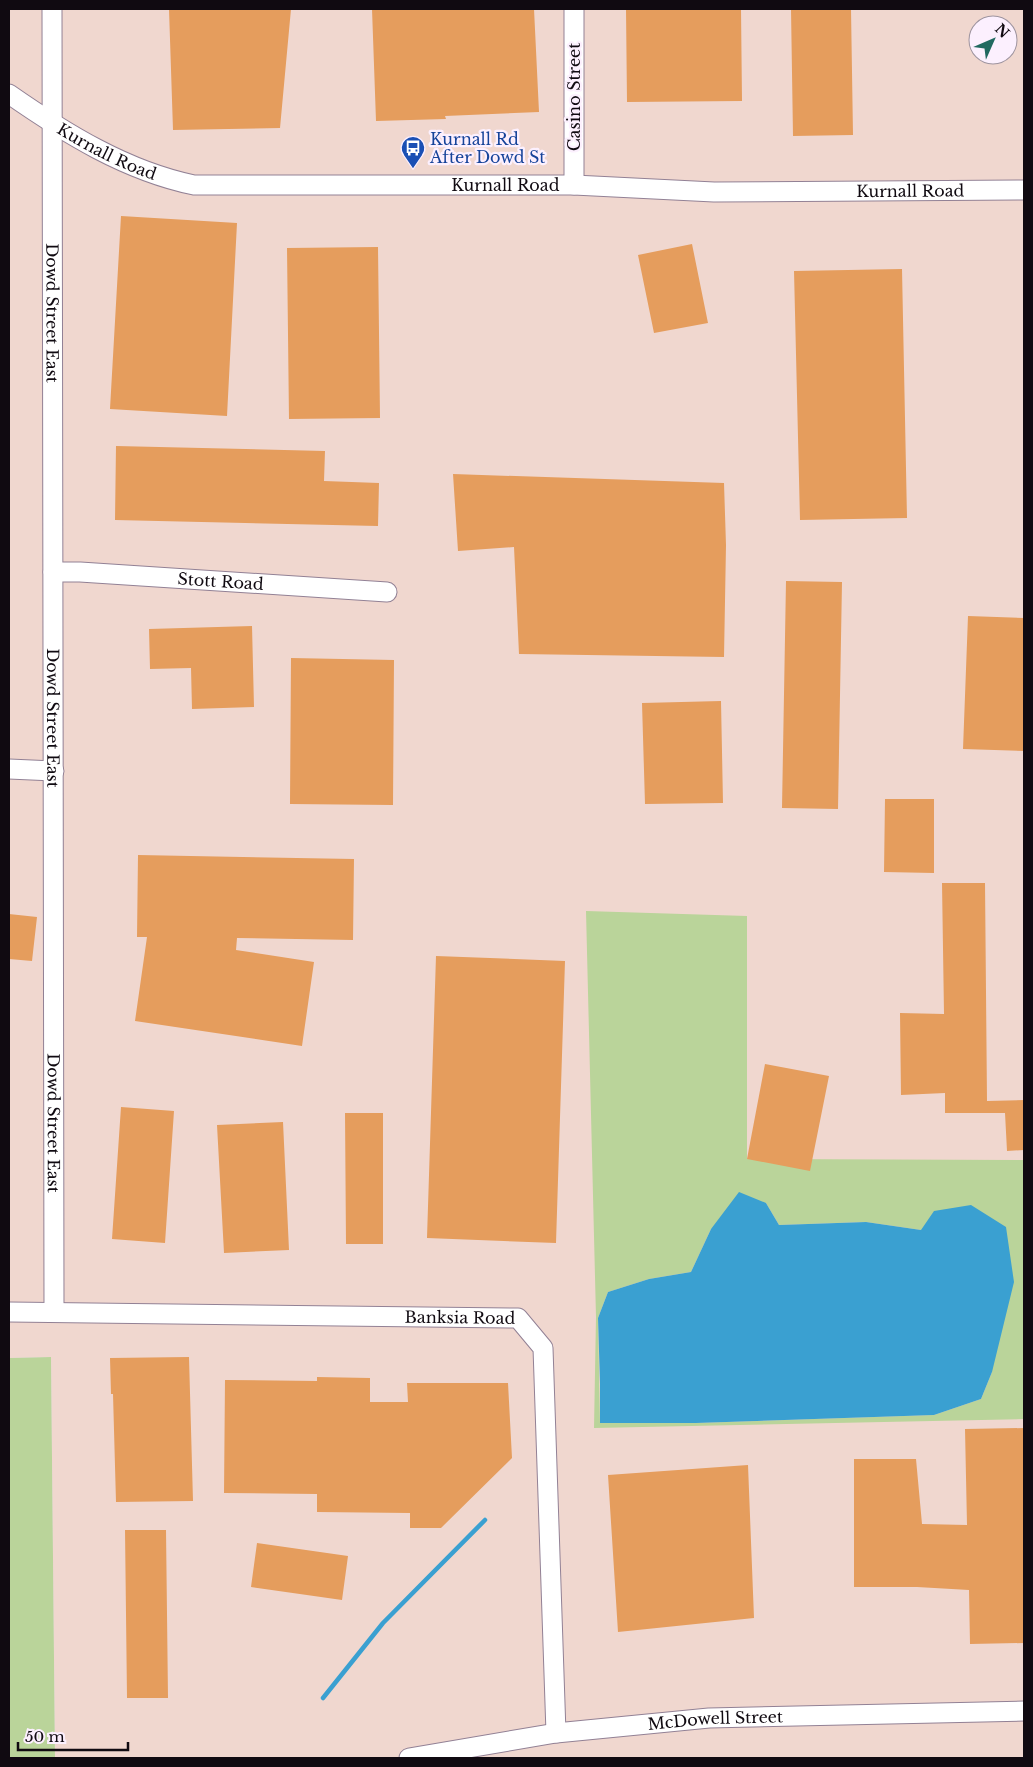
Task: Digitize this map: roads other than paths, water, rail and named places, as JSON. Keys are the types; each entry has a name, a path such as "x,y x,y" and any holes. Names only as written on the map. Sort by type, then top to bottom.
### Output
{"street":[{"name":"Dowd Street East","path":"52,9 54,1312"},
{"name":"Casino Street","path":"574,9 574,185"},
{"name":"Kurnall Road","path":"9,94 52,124 107,154 170,180 194,185 574,185 714,192 1024,190"},
{"name":"Stott Road","path":"53,572 80,572 387,592"},
{"path":"9,769 54,771"},
{"name":"Banksia Road","path":"9,1312 518,1318 543,1348 556,1733"},
{"name":"McDowell Street","path":"414,1758 556,1733 709,1718 1024,1710"}],"water":[{"path":"739,1192 766,1203 779,1225 866,1222 921,1230 934,1211 971,1205 1006,1227 1014,1282 992,1372 981,1399 934,1415 696,1423 600,1423 598,1318 608,1292 649,1279 691,1272 711,1229"}],"waterway":[{"path":"323,1698 383,1623 485,1520"}],"place":[{"name":"Kurnall Rd After Dowd St","path":"413,169"}]}
